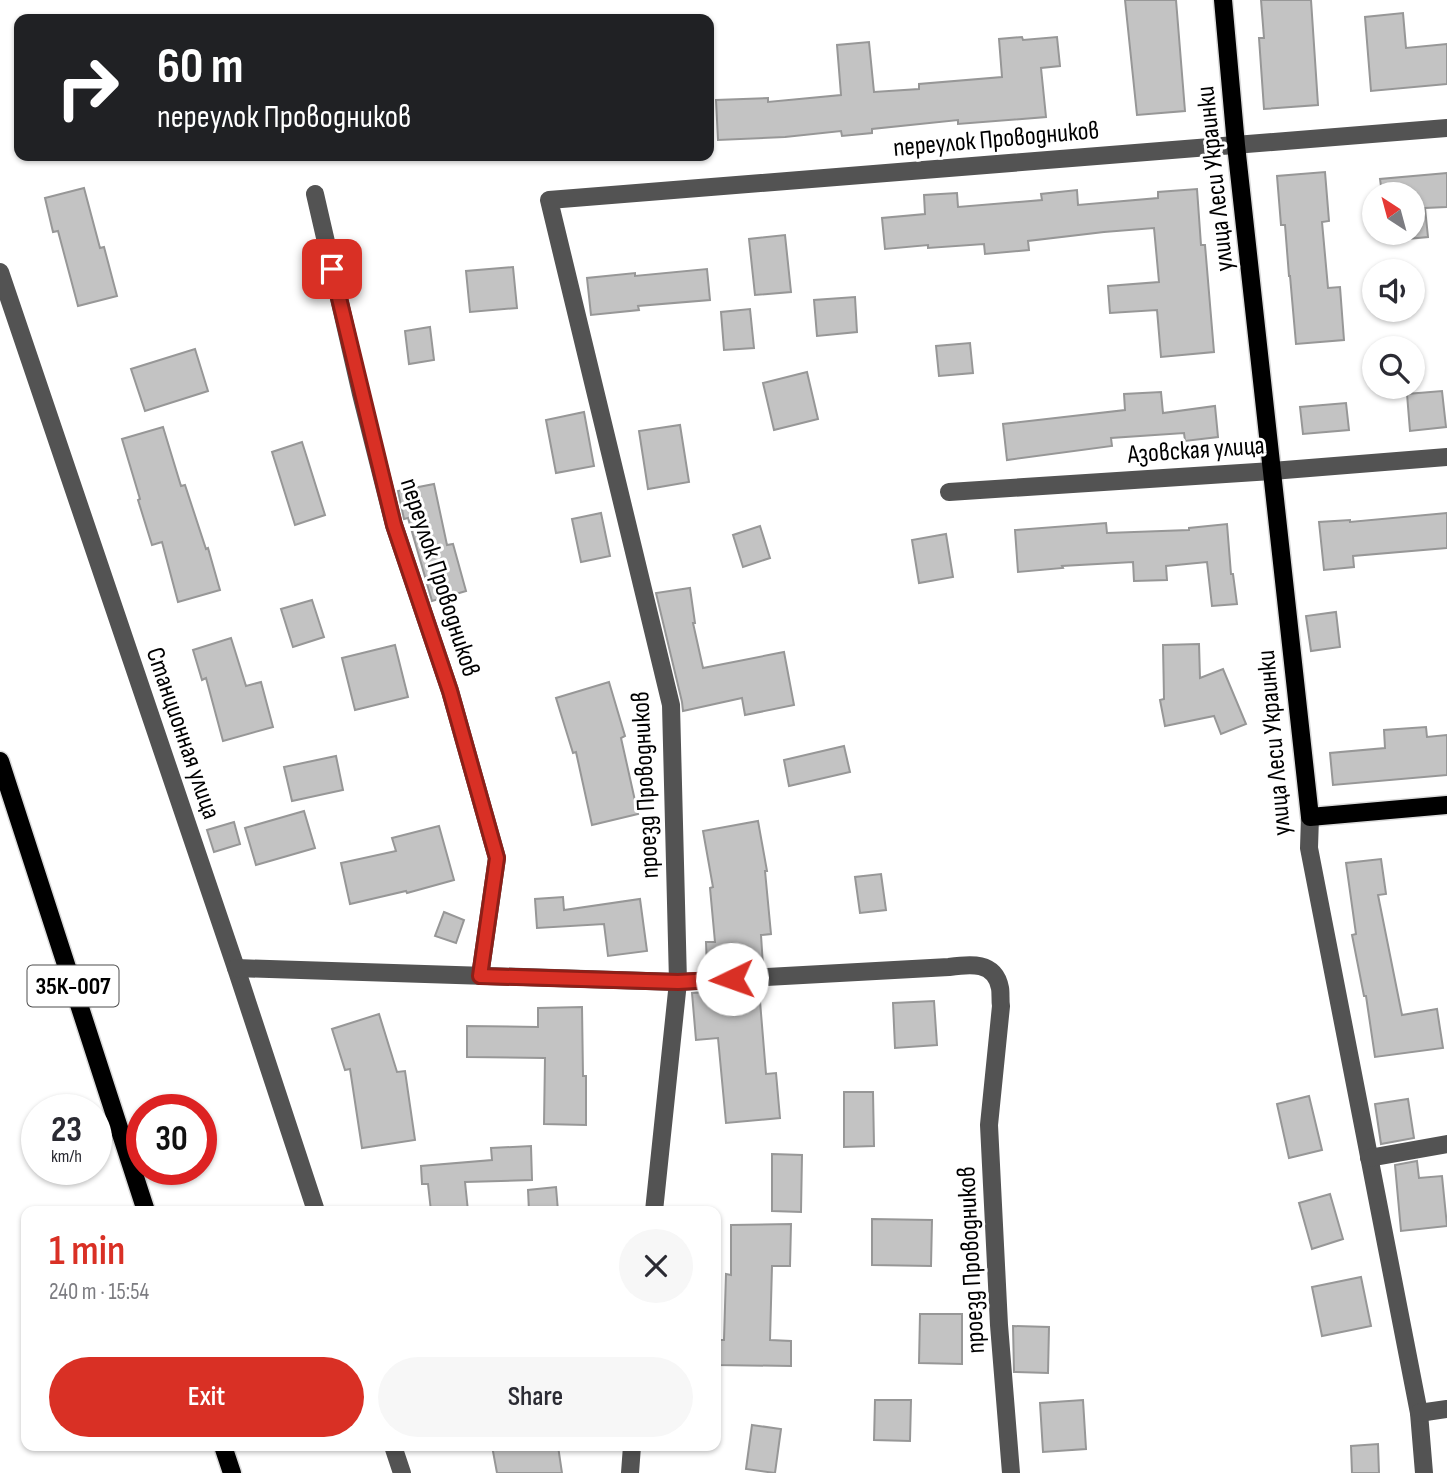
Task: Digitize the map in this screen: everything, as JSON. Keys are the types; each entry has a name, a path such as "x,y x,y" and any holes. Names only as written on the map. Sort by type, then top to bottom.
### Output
{"main road":[{"name":"улица Леси Украинки","path":"1223,0 1236,145 1310,817"},
{"name":"35К-007","path":"0,761 144,1206"},
{"path":"1310,817 1447,805"},
{"path":"225,1451 232,1473"}],"street":[{"name":"переулок Проводников","path":"549,200 1447,128"},
{"name":"переулок Проводников","path":"315,194 394,525 450,691 497,858 480,976"},
{"name":"проезд Проводников","path":"549,200 671,705 678,982 655,1206"},
{"name":"Станционная улица","path":"0,272 314,1206"},
{"name":"Азовская улица","path":"948,492 1447,457"},
{"name":"улица Леси Украинки","path":"1310,817 1309,848 1419,1413 1424,1473"},
{"name":"проезд Проводников","path":"678,982 967,964 985,966 993,974 1000,987 1000,1006 989,1125 999,1325 1011,1473"},
{"path":"236,968 678,982"},
{"path":"1369,1158 1447,1144"},
{"path":"1419,1413 1447,1409"},
{"path":"395,1451 402,1473"},
{"path":"630,1473 632,1451"}],"building":[{"path":"1125,0 1176,0 1185,111 1137,115"},
{"path":"1261,0 1311,0 1318,105 1264,109 1259,38 1264,38"},
{"path":"1403,13 1406,48 1447,44 1447,84 1371,91 1365,17"},
{"path":"1022,37 1023,40 1057,37 1060,66 1041,68 1046,117 958,124 958,120 872,129 872,133 842,136 841,131 718,140 716,100 768,98 768,102 841,95 837,45 869,42 874,92 919,89 919,84 1002,77 999,39"},
{"path":"1325,172 1329,221 1322,222 1328,288 1340,287 1344,340 1296,344 1285,225 1281,225 1277,176"},
{"path":"1447,173 1447,207 1425,208 1425,182 1380,182 1380,179"},
{"path":"84,188 100,248 104,247 117,296 78,306 58,231 53,232 45,198"},
{"path":"1197,189 1201,245 1205,245 1214,352 1161,357 1157,310 1110,313 1108,286 1159,282 1154,228 1028,241 1029,250 985,254 984,244 885,249 882,218 925,214 924,195 957,193 958,207 1042,200 1041,194 1077,190 1078,205 1158,198 1158,192"},
{"path":"1425,208 1428,237 1425,237"},
{"path":"785,235 791,292 755,295 749,239"},
{"path":"513,267 517,308 470,312 466,271"},
{"path":"707,269 710,300 638,306 639,310 591,315 587,278"},
{"path":"855,297 857,332 817,336 814,300"},
{"path":"750,309 754,348 724,350 721,312"},
{"path":"430,327 434,360 409,364 405,331"},
{"path":"970,343 973,373 939,376 936,346"},
{"path":"195,349 208,391 145,411 131,369"},
{"path":"807,372 818,419 774,430 763,383"},
{"path":"1442,391 1446,427 1410,431 1407,399 1425,399 1425,392"},
{"path":"1161,392 1163,413 1215,406 1218,437 1185,441 1184,433 1111,438 1112,446 1007,460 1003,424 1125,410 1124,394"},
{"path":"1346,403 1349,430 1303,434 1300,407"},
{"path":"584,412 594,466 556,473 546,420"},
{"path":"680,425 689,482 648,489 639,431"},
{"path":"163,427 181,486 185,485 206,549 208,548 220,590 178,602 162,542 152,545 122,439"},
{"path":"302,442 325,515 295,525 272,452"},
{"path":"434,484 447,545 453,544 466,591 432,601 408,518 404,519 398,491"},
{"path":"601,513 610,556 581,562 572,519"},
{"path":"1447,513 1447,548 1353,556 1354,567 1324,570 1319,522 1350,522"},
{"path":"1106,523 1107,533 1189,530 1227,524 1231,574 1237,604 1212,606 1207,562 1166,566 1167,580 1134,581 1133,562 1062,566 1063,568 1018,572 1015,530"},
{"path":"760,526 770,558 743,567 733,535"},
{"path":"946,534 953,577 919,583 912,540"},
{"path":"690,588 693,623 703,668 784,652 794,705 745,715 742,698 683,711 656,593"},
{"path":"312,600 324,637 293,647 281,609"},
{"path":"1336,612 1340,647 1311,651 1306,616"},
{"path":"231,638 246,686 261,682 273,727 223,741 206,678 202,680 193,650"},
{"path":"1199,644 1200,678 1223,669 1246,724 1221,734 1214,716 1165,726 1160,700 1164,699 1163,645"},
{"path":"395,645 408,697 355,710 342,658"},
{"path":"609,682 625,736 621,738 638,814 592,825 576,752 573,753 556,698"},
{"path":"1426,727 1427,737 1447,735 1447,775 1333,785 1330,753 1385,748 1384,730"},
{"path":"844,746 850,772 789,786 784,760"},
{"path":"336,756 343,790 292,801 284,767"},
{"path":"304,811 315,848 256,865 245,828"},
{"path":"758,821 767,871 771,934 761,935 763,966 707,969 706,942 715,942 710,888 713,887 703,831"},
{"path":"234,822 240,844 214,852 207,830"},
{"path":"439,826 454,880 350,904 341,863 396,851 392,838"},
{"path":"1381,859 1386,894 1378,895 1402,1015 1437,1009 1443,1048 1375,1057 1366,996 1352,935 1356,934 1346,863"},
{"path":"881,874 886,910 860,913 855,877"},
{"path":"563,897 564,910 640,899 647,951 608,956 604,924 537,928 535,899"},
{"path":"444,912 464,920 456,943 435,936"},
{"path":"759,989 766,1074 776,1073 780,1118 726,1123 718,1038 696,1040 692,993"},
{"path":"934,1001 937,1045 895,1048 893,1003"},
{"path":"582,1007 586,1125 544,1124 545,1058 467,1057 467,1026 538,1027 538,1008"},
{"path":"379,1014 397,1072 405,1071 415,1140 362,1148 350,1069 345,1070 332,1029"},
{"path":"844,1092 873,1092 874,1146 844,1147"},
{"path":"1309,1096 1322,1150 1289,1158 1277,1104"},
{"path":"1408,1099 1414,1138 1381,1144 1375,1104"},
{"path":"531,1146 532,1180 465,1182 467,1206 430,1206 428,1184 422,1184 421,1166 492,1160 491,1148"},
{"path":"772,1154 802,1155 801,1212 772,1211"},
{"path":"1417,1161 1419,1178 1442,1176 1447,1226 1401,1231 1395,1165"},
{"path":"556,1187 558,1206 529,1206 528,1190"},
{"path":"1330,1194 1343,1239 1312,1249 1299,1203"},
{"path":"872,1219 932,1220 931,1266 872,1265"},
{"path":"791,1224 790,1266 772,1266 770,1340 791,1341 791,1366 721,1365 726,1274 731,1275 731,1225"},
{"path":"1361,1277 1371,1326 1322,1336 1312,1287"},
{"path":"920,1314 962,1314 962,1364 919,1363"},
{"path":"1013,1326 1049,1327 1048,1373 1014,1372"},
{"path":"875,1400 911,1400 910,1441 874,1440"},
{"path":"1083,1400 1086,1449 1043,1452 1040,1403"},
{"path":"752,1425 781,1429 775,1473 746,1469"},
{"path":"1378,1444 1379,1473 1352,1473 1351,1446"},
{"path":"493,1451 559,1451 562,1473 497,1473"}],"route":[{"path":"332,269 394,525 450,691 497,858 480,976 678,982 732,979"}]}
